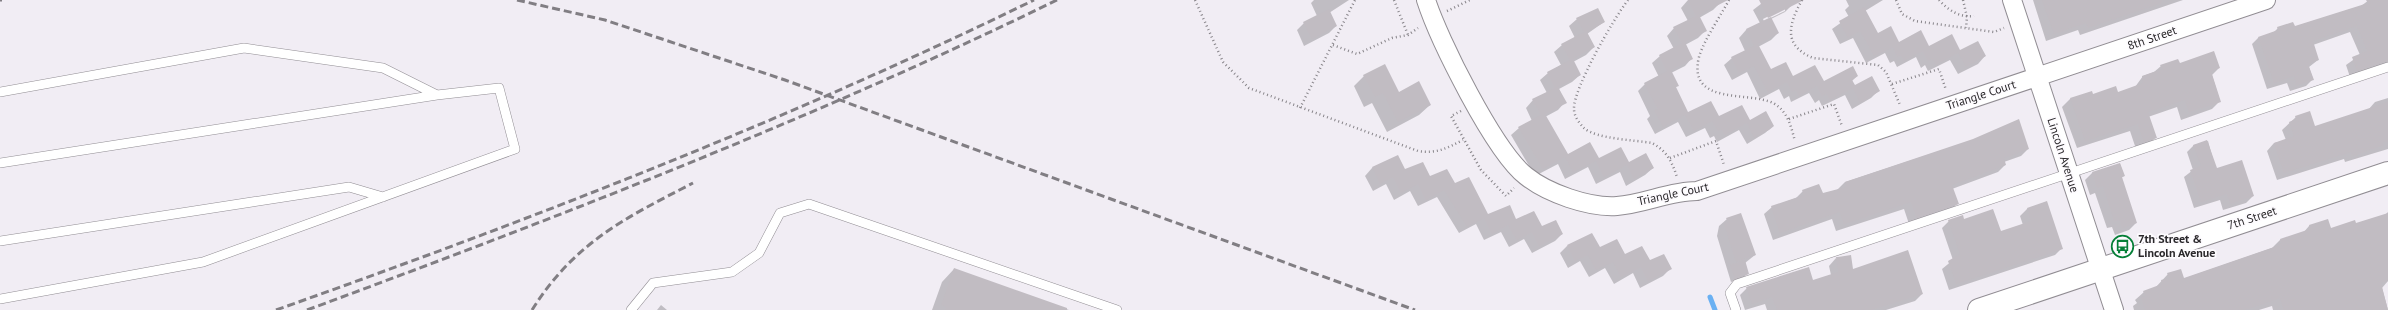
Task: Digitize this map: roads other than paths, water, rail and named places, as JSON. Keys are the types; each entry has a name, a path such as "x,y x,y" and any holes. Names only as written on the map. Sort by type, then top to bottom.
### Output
{"street":[{"name":"Triangle Court","path":"1426,0 1432,18 1475,103 1504,151 1525,176 1548,190 1572,200 1616,206 1681,191 1697,191 1729,179 2038,77"},
{"name":"Lincoln Avenue","path":"2012,0 2114,310"},
{"name":"8th Street","path":"2038,77 2266,0"},
{"name":"7th Street","path":"1979,310 2388,173"}],"lane":[{"path":"0,92 244,48 383,68 437,95"},
{"path":"1736,310 1730,293 1738,284 2388,67"},
{"path":"0,163 437,95 499,88 515,150 202,262 0,299"},
{"path":"0,241 349,187 383,197"},
{"path":"631,310 653,283 732,272 759,253 780,213 809,204 1117,310"}],"waterway":[{"path":"1710,297 1715,310"}],"railway":[{"path":"517,0 605,20 785,80 1415,310"},
{"path":"276,310 564,204 659,166 848,86 1034,0"},
{"path":"307,310 592,202 779,126 965,44 1057,0"},
{"path":"532,310 548,287 565,267 603,234 645,208 693,183"}],"place":[{"name":"7th Street & Lincoln Avenue","path":"2123,246"}]}
